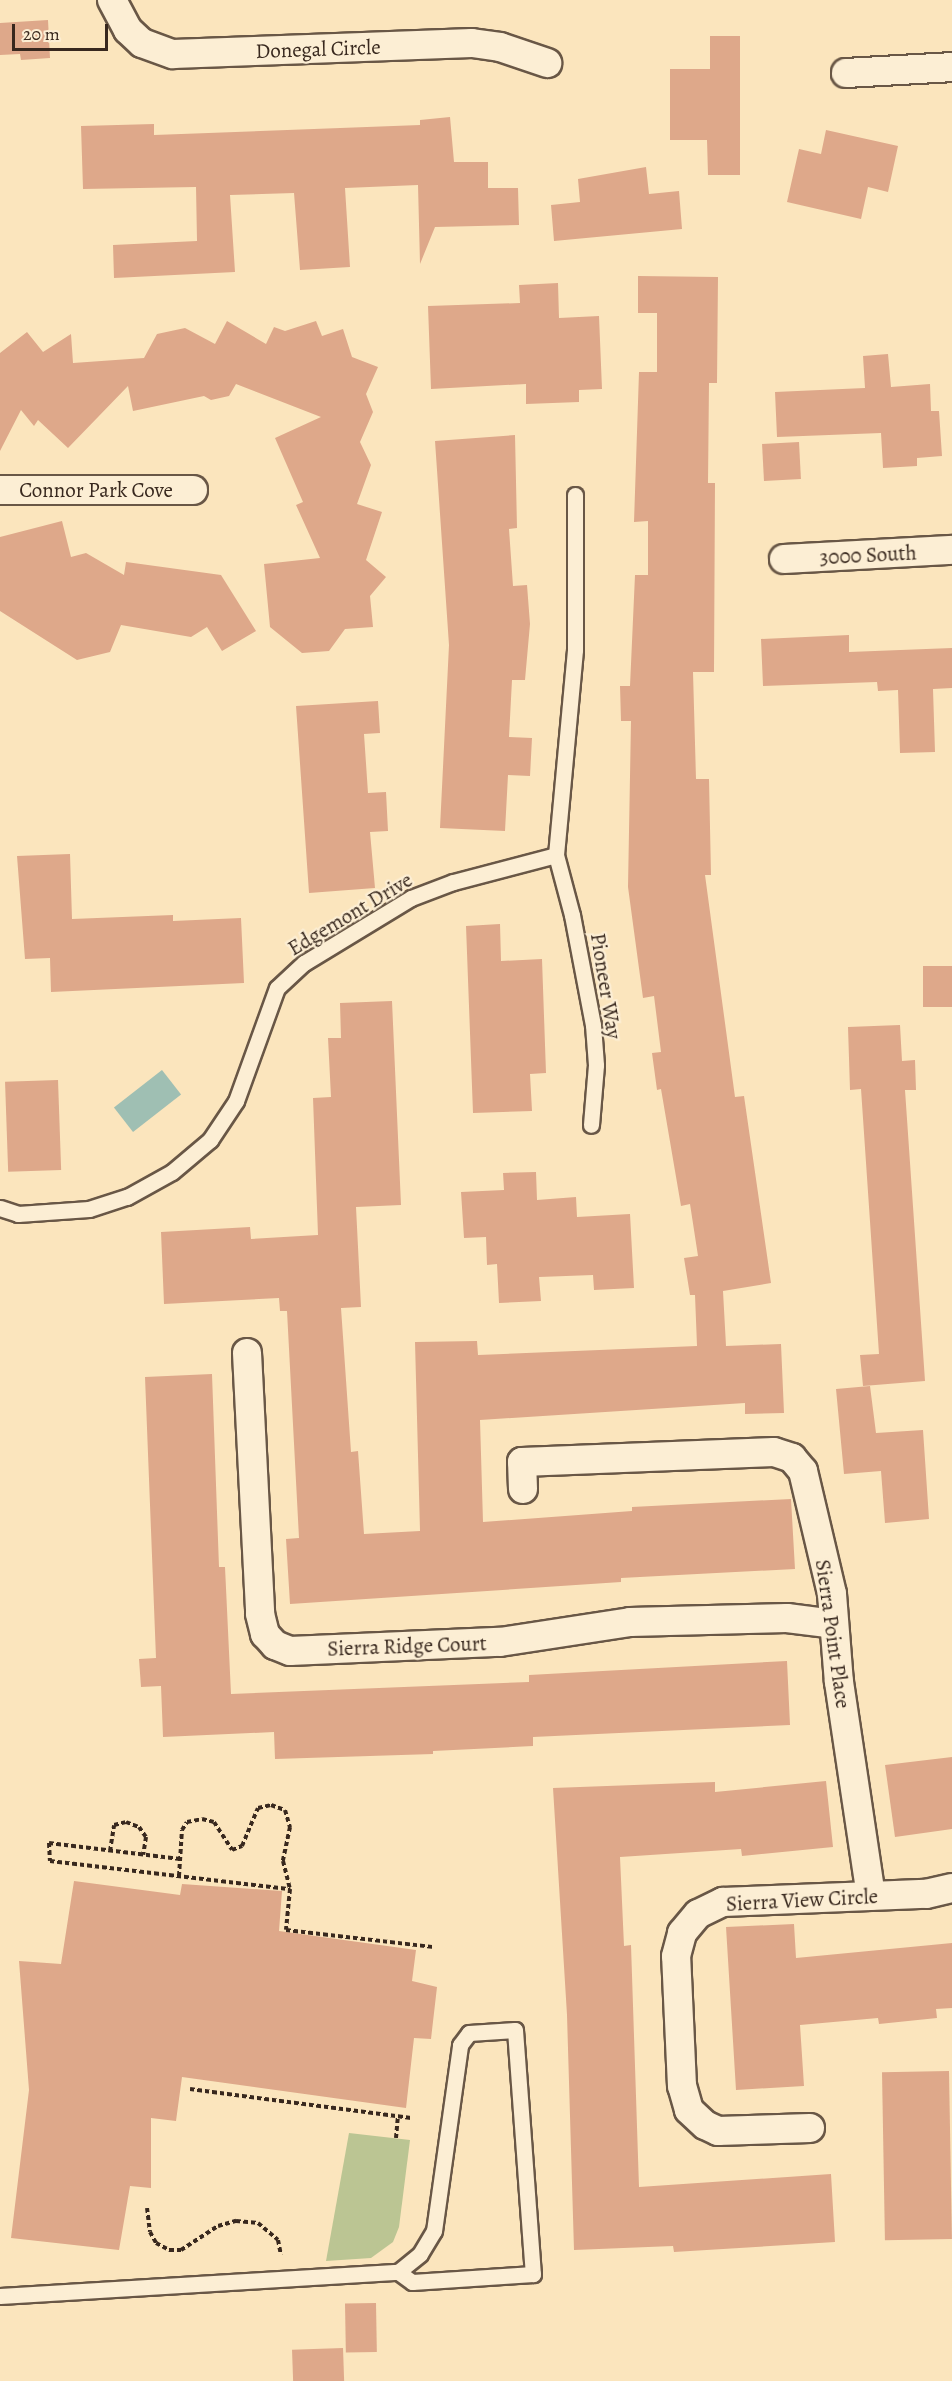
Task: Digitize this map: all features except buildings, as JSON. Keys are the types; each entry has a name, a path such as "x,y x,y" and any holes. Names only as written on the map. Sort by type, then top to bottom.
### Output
{"street":[{"name":"Donegal Circle","path":"112,0 128,30 142,42 173,54 471,43 500,47 547,63"},
{"path":"846,73 952,68"},
{"name":"Connor Park Cove","path":"0,490 193,490"},
{"name":"3000 South","path":"784,559 952,550"},
{"name":"Sierra Ridge Court","path":"247,1353 260,1614 265,1634 275,1645 290,1651 500,1642 630,1622 787,1618 834,1624"},
{"name":"Sierra Point Place","path":"523,1489 522,1462 774,1452 792,1458 802,1471 832,1594 839,1682 871,1896"},
{"name":"Sierra View Circle","path":"810,2128 718,2131 705,2125 689,2110 682,2086 677,1945 698,1914 723,1902 926,1894 952,1888"}],"lane":[{"path":"556,855 575,650 574,495"},
{"name":"Pioneer Way","path":"556,855 572,915 592,1024 596,1065 591,1125"},
{"name":"Edgemont Drive","path":"0,1208 18,1214 89,1209 127,1197 172,1172 210,1140 236,1101 277,988 304,963 411,898 453,882 556,855"},
{"path":"0,2296 398,2272 420,2254 434,2231 460,2044 469,2033 515,2030 533,2274 412,2282 398,2272"}],"path":[{"path":"179,1876 182,1830 188,1822 202,1819 214,1822 232,1850 242,1846 258,1808 271,1806 285,1810 290,1827 283,1861 290,1889 286,1929 434,1947"},
{"path":"110,1851 114,1824 126,1822 139,1827 146,1837 142,1855"},
{"path":"180,1859 49,1844 50,1861 290,1889"},
{"path":"190,2089 411,2118"},
{"path":"396,2138 398,2116"},
{"path":"147,2208 150,2232 156,2243 169,2250 181,2250 218,2226 236,2221 258,2223 278,2240 282,2262"}],"green space":[{"path":"349,2133 410,2140 399,2227 393,2242 371,2258 326,2261"}],"shaded area":[{"path":"162,1070 181,1094 133,1132 114,1108"}]}
